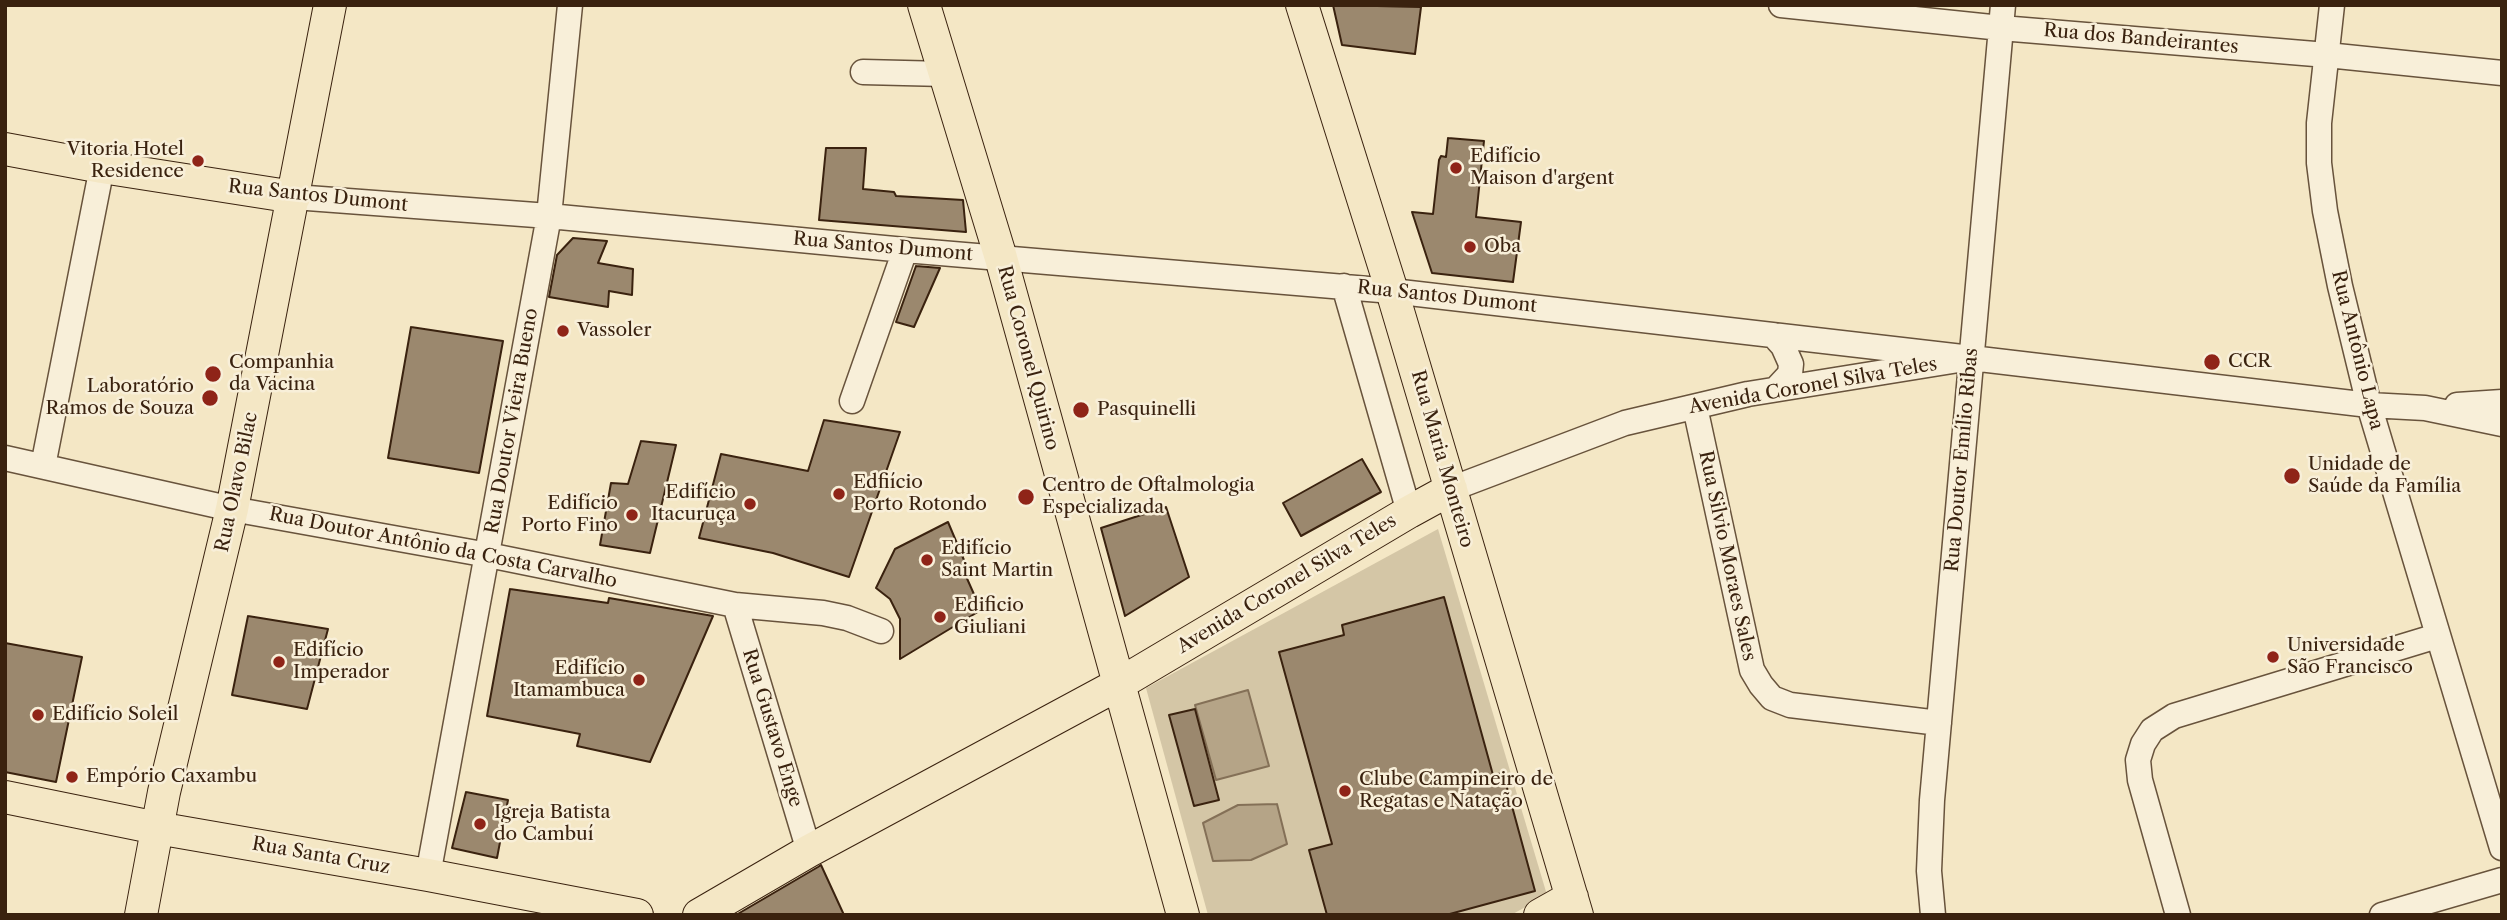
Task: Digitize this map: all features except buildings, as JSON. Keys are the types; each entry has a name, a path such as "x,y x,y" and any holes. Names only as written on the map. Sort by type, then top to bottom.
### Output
{"main road":[{"name":"Rua Olavo Bilac","path":"141,915 157,828 232,509 330,5"},
{"name":"Rua Coronel Quirino","path":"924,5 1001,257 1182,915"},
{"name":"Rua Maria Monteiro","path":"1302,5 1392,291 1574,906"},
{"name":"Rua Santos Dumont","path":"5,149 294,197"},
{"name":"Avenida Coronel Silva Teles","path":"699,915 809,851 1119,684 1451,489"},
{"name":"Rua Santa Cruz","path":"5,797 157,828 637,915"},
{"path":"1540,915 1574,906"}],"street":[{"name":"Rua Doutor Vieira Bueno","path":"428,875 549,216 570,5"},
{"name":"Rua dos Bandeirantes","path":"1781,5 2002,17 2327,55 2502,72"},
{"name":"Rua Antônio Lapa","path":"2332,5 2319,123 2319,163 2325,211 2340,286 2369,405 2502,848"},
{"name":"Rua Doutor Emílio Ribas","path":"1933,915 1929,871 1932,800 2002,17"},
{"path":"863,72 945,74"},
{"path":"43,466 102,167"},
{"name":"Rua Santos Dumont","path":"294,197 549,216 905,250 1344,286 1970,358"},
{"path":"852,401 905,250"},
{"path":"1344,286 1409,512"},
{"path":"1773,335 1783,346 1791,364 1790,374 1776,389"},
{"name":"Avenida Coronel Silva Teles","path":"1451,489 1625,423 1776,389 1970,358 2369,405 2425,408 2502,424"},
{"path":"2425,408 2502,402"},
{"name":"Rua Silvio Moraes Sales","path":"1695,407 1752,670 1761,685 1772,698 1790,705 1940,723"},
{"name":"Rua Doutor Antônio da Costa Carvalho","path":"5,458 232,509 488,555 735,605 823,613 847,618 881,631"},
{"name":"Rua Gustavo Enge","path":"735,605 809,851"},
{"path":"2178,915 2140,780 2138,760 2143,744 2152,730 2174,716 2437,636"},
{"path":"2382,915 2502,880"}],"shaded area":[{"name":"Clube Campineiro de Regatas e Natação","path":"1438,529 1547,895 1511,915 1208,915 1146,688"},
{"path":"1248,690 1269,766 1216,780 1195,705"},
{"path":"1277,804 1287,844 1251,860 1213,861 1203,823 1238,805"}],"place":[{"name":"Vitoria Hotel Residence","path":"198,161"},
{"name":"Edifício Maison d'argent","path":"1456,168"},
{"name":"Oba","path":"1470,247"},
{"name":"Vassoler","path":"563,331"},
{"name":"CCR","path":"2212,362"},
{"name":"Companhia da Vacina","path":"213,374"},
{"name":"Laboratório Ramos de Souza","path":"210,398"},
{"name":"Pasquinelli","path":"1081,410"},
{"name":"Unidade de Saúde da Família","path":"2292,476"},
{"name":"Edfiício Porto Rotondo","path":"839,494"},
{"name":"Centro de Oftalmologia Especializada","path":"1026,497"},
{"name":"Edifício Itacuruça","path":"750,504"},
{"name":"Edifício Porto Fino","path":"632,515"},
{"name":"Edifício Saint Martin","path":"927,560"},
{"name":"Edificio Giuliani","path":"940,617"},
{"name":"Universidade São Francisco","path":"2273,657"},
{"name":"Edifício Imperador","path":"279,662"},
{"name":"Edifício Itamambuca","path":"639,680"},
{"name":"Edifício Soleil","path":"38,715"},
{"name":"Empório Caxambu","path":"72,777"},
{"name":"Clube Campineiro de Regatas e Natação","path":"1345,791"},
{"name":"Igreja Batista do Cambuí","path":"480,824"}]}
